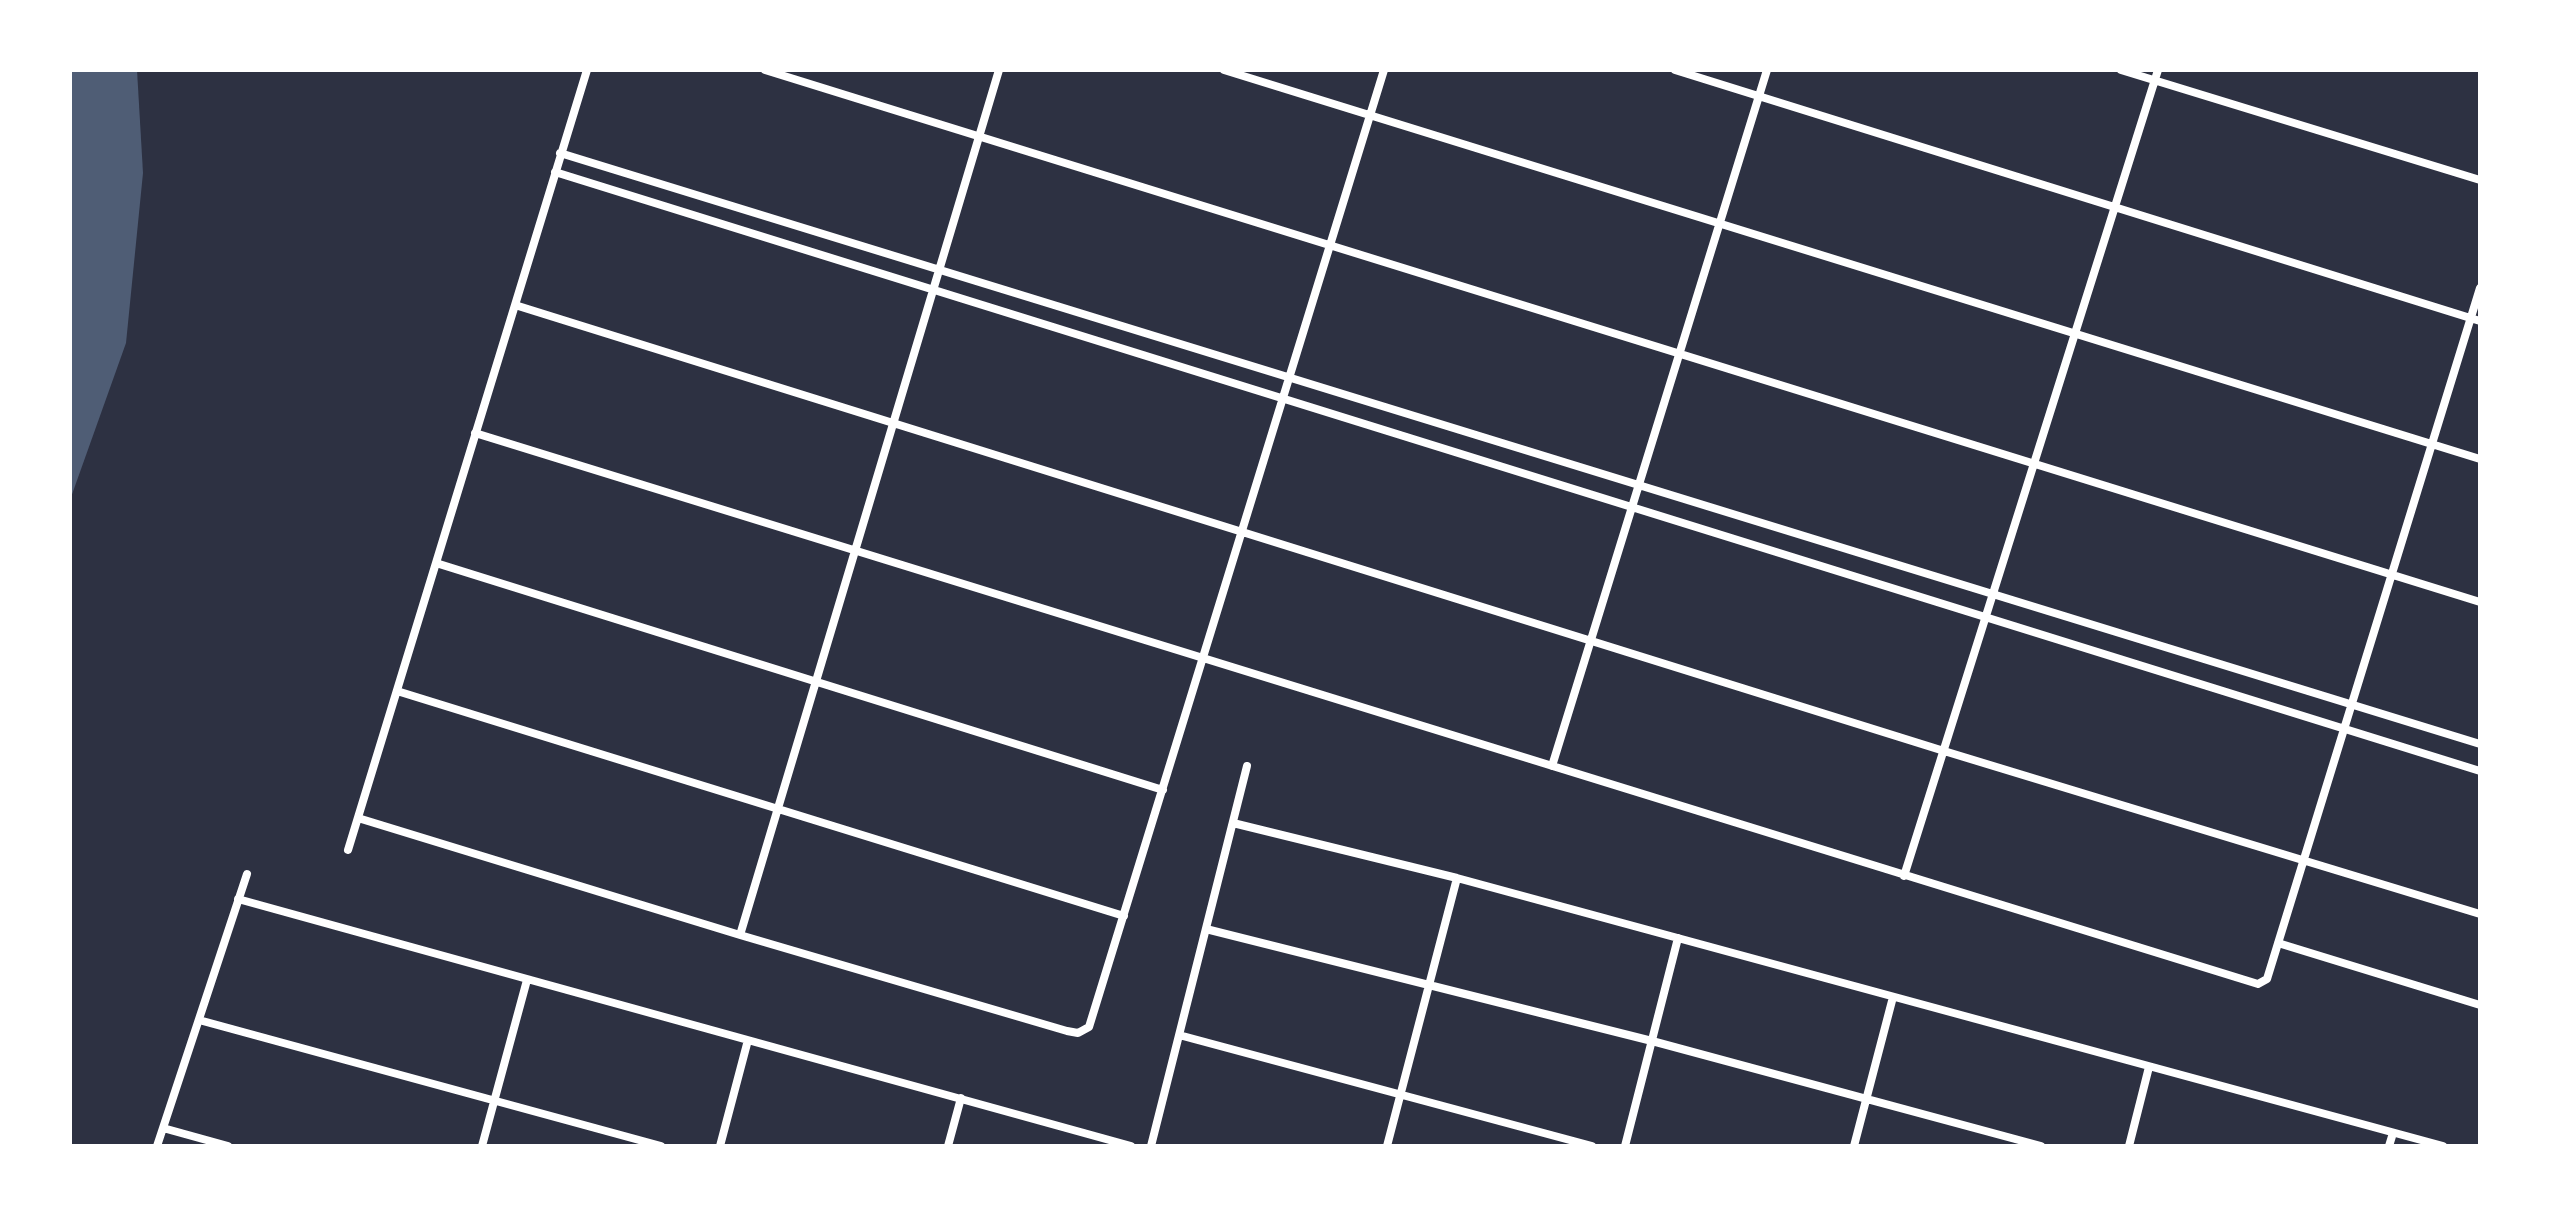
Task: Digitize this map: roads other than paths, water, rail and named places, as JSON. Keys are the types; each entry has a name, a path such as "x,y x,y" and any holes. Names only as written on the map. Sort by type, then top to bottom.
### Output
{"street":[{"path":"348,850 587,70"},
{"path":"765,70 2480,602"},
{"path":"740,935 999,70"},
{"path":"1224,70 2480,459"},
{"path":"358,818 740,935 1078,1033 1089,1027 1384,70"},
{"path":"1675,70 2475,320"},
{"path":"1552,766 1767,70"},
{"path":"2121,70 2480,180"},
{"path":"1904,876 2158,70"},
{"path":"560,153 2480,744"},
{"path":"555,172 2480,771"},
{"path":"658,204 663,184"},
{"path":"475,433 855,553 2258,984 2263,983 2278,943 2392,574 2475,320 2480,288"},
{"path":"515,305 1590,642 2480,914"},
{"path":"436,563 1163,790"},
{"path":"397,691 1124,916"},
{"path":"1151,1146 1247,766"},
{"path":"1233,823 1457,878 2443,1146"},
{"path":"157,1146 247,874"},
{"path":"1387,1146 1457,878"},
{"path":"238,899 1131,1146"},
{"path":"1206,929 1652,1041 2041,1146"},
{"path":"1625,1146 1678,938"},
{"path":"2278,943 2480,1005"},
{"path":"482,1146 527,980"},
{"path":"1854,1146 1893,997"},
{"path":"199,1020 661,1146"},
{"path":"1179,1035 1592,1146"},
{"path":"720,1146 748,1040"},
{"path":"2129,1146 2149,1067"},
{"path":"948,1146 961,1098"},
{"path":"163,1128 228,1146"},
{"path":"2389,1146 2393,1133"}],"water":[{"path":"70,70 137,70 143,173 126,343 70,500"}]}
